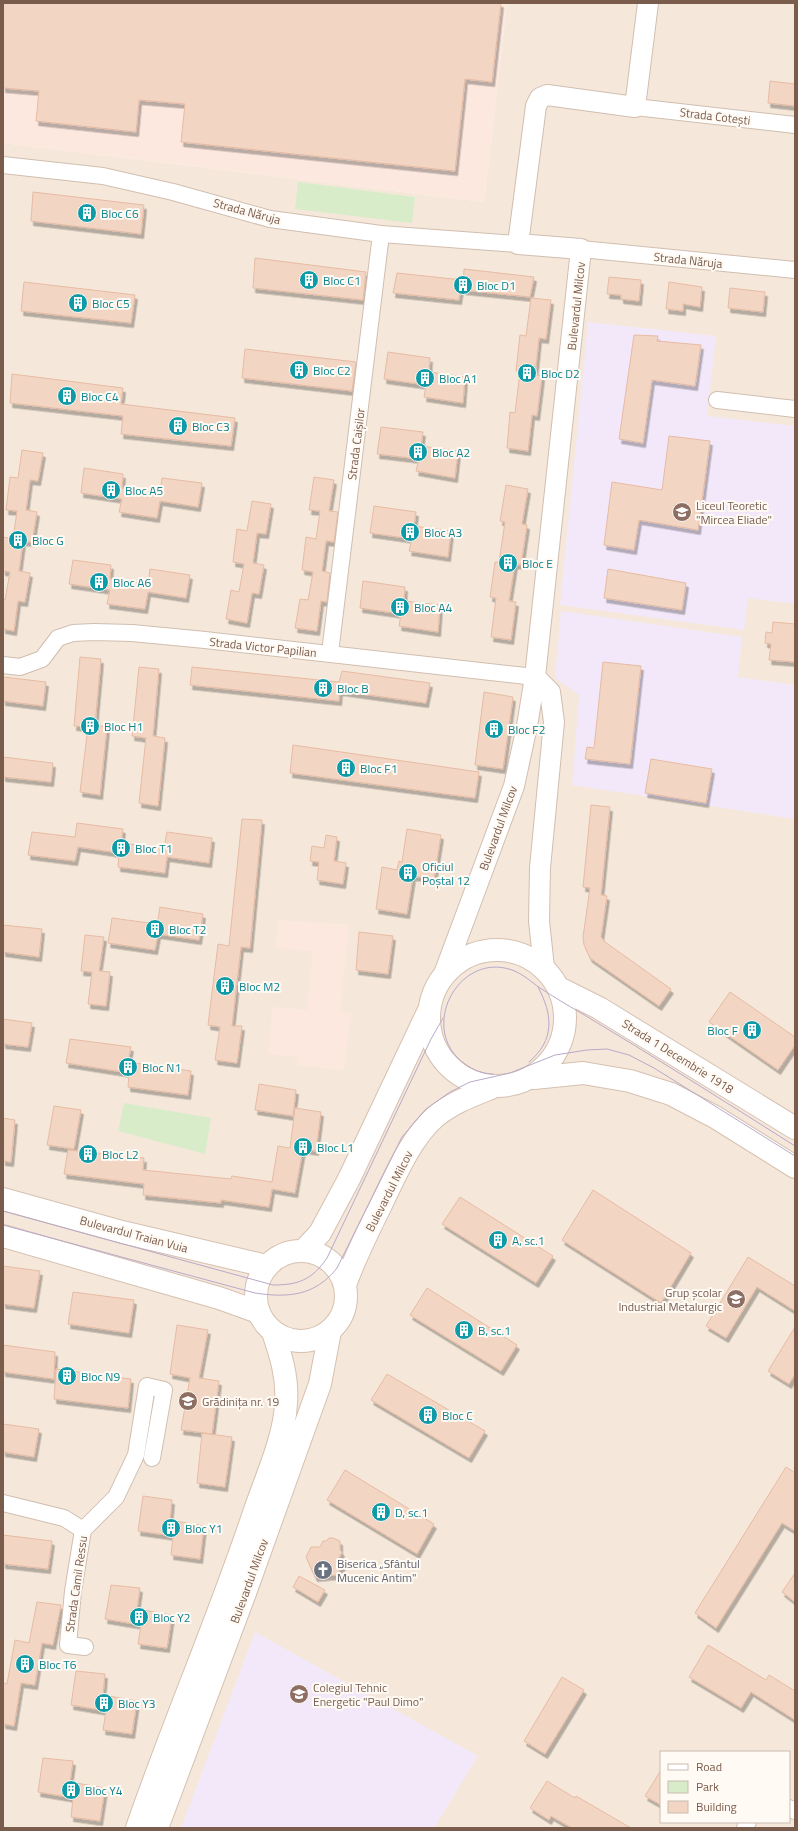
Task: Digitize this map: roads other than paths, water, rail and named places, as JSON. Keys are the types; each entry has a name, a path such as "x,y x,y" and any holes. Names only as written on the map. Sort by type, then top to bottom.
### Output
{"main road":[{"path":"304,1250 320,1233 349,1179 429,1011 435,990 444,974 456,963 470,955 485,950 501,949 516,952 531,958 544,968 559,988 564,1003 566,1021 563,1038 555,1055 546,1067 534,1078"},
{"name":"Strada 1 Decembrie 1918","path":"559,988 599,1008 795,1128"},
{"path":"429,1011 431,1038 437,1052 446,1065 457,1075 470,1082 491,1088 534,1078 583,1073 630,1081 671,1094 715,1117 795,1167"},
{"name":"Bulevardul Milcov","path":"345,1285 353,1263 383,1201 403,1160 414,1143 434,1118 461,1099 491,1088"},
{"name":"Bulevardul Traian Vuia","path":"3,1199 122,1232 266,1266"},
{"path":"3,1236 219,1298 258,1312"},
{"path":"304,1250 327,1258 337,1268 345,1285 346,1298 344,1310 339,1322 330,1331 317,1339 302,1342 287,1340 273,1332 262,1321 258,1312 255,1293 258,1281 266,1266 277,1257 291,1252 304,1250"},
{"name":"Bulevardul Milcov","path":"157,1828 246,1593 320,1384 330,1331"},
{"name":"Bulevardul Milcov","path":"137,1828 155,1776 241,1551 284,1422 287,1389 284,1365 273,1332"}],"street":[{"path":"518,244 536,106 540,98 547,95 636,107 648,3"},
{"name":"Strada Cotești","path":"636,107 795,125"},
{"name":"Strada Năruja","path":"3,165 103,176 180,194 270,219 381,234 518,244"},
{"name":"Strada Caișilor","path":"330,653 381,234"},
{"name":"Bulevardul Milcov","path":"444,974 514,786 535,677 581,249 518,244"},
{"name":"Strada Năruja","path":"581,249 795,270"},
{"path":"717,400 795,409"},
{"name":"Strada Victor Papilian","path":"3,665 20,667 42,659 58,638 74,634 94,632 132,633 330,653 535,677"},
{"path":"535,677 550,692 554,722 540,868 539,921 544,968"},
{"name":"Strada Camil Ressu","path":"85,1647 68,1645 73,1591 83,1530 116,1497 136,1455 147,1386 164,1390 152,1458"},
{"name":"Strada Camil Ressu","path":"3,1503 64,1518 83,1530"}],"tram line":[{"path":"493,1074 478,1071 465,1064 451,1049 444,1032 445,1014 450,997 461,982 475,972 493,967 512,970 520,974 550,995 662,1062 795,1146"},
{"path":"529,1062 543,1045 549,1027 547,1007 538,987"},
{"path":"3,1211 273,1285 290,1284 304,1280 316,1272 327,1258 431,1039 443,1018"},
{"path":"3,1225 255,1293 267,1295 290,1295 300,1293 310,1290 320,1284 337,1268 402,1137 426,1109 450,1092 470,1082 510,1073 555,1055 587,1050 607,1049 629,1055 654,1068 795,1156"}],"place":[{"name":"Bloc C6","path":"87,213"},
{"name":"Bloc C1","path":"309,280"},
{"name":"Bloc D1","path":"463,285"},
{"name":"Bloc C5","path":"78,303"},
{"name":"Bloc C2","path":"299,370"},
{"name":"Bloc D2","path":"527,373"},
{"name":"Bloc A1","path":"425,378"},
{"name":"Bloc C4","path":"67,396"},
{"name":"Bloc C3","path":"178,426"},
{"name":"Bloc A2","path":"418,452"},
{"name":"Bloc A5","path":"111,490"},
{"name":"Liceul Teoretic \"Mircea Eliade\"","path":"682,512"},
{"name":"Bloc A3","path":"410,532"},
{"name":"Bloc G","path":"18,540"},
{"name":"Bloc E","path":"508,563"},
{"name":"Bloc A6","path":"99,582"},
{"name":"Bloc A4","path":"400,607"},
{"name":"Bloc B","path":"323,688"},
{"name":"Bloc H1","path":"90,726"},
{"name":"Bloc F2","path":"494,729"},
{"name":"Bloc F1","path":"346,768"},
{"name":"Bloc T1","path":"121,848"},
{"name":"Oficiul Poștal 12","path":"408,873"},
{"name":"Bloc T2","path":"155,929"},
{"name":"Bloc M2","path":"225,986"},
{"name":"Bloc F","path":"752,1030"},
{"name":"Bloc N1","path":"128,1067"},
{"name":"Bloc L1","path":"303,1147"},
{"name":"Bloc L2","path":"88,1154"},
{"name":"A, sc.1","path":"498,1240"},
{"name":"Grup școlar Industrial Metalurgic","path":"736,1299"},
{"name":"B, sc.1","path":"464,1330"},
{"name":"Bloc N9","path":"67,1376"},
{"name":"Grădinița nr. 19","path":"188,1401"},
{"name":"Bloc C","path":"428,1415"},
{"name":"D, sc.1","path":"381,1512"},
{"name":"Bloc Y1","path":"171,1528"},
{"name":"Biserica „Sfântul Mucenic Antim\"","path":"323,1570"},
{"name":"Bloc Y2","path":"139,1617"},
{"name":"Bloc T6","path":"25,1664"},
{"name":"Colegiul Tehnic Energetic \"Paul Dimo\"","path":"299,1694"},
{"name":"Bloc Y3","path":"104,1703"},
{"name":"Bloc Y4","path":"71,1790"}]}
